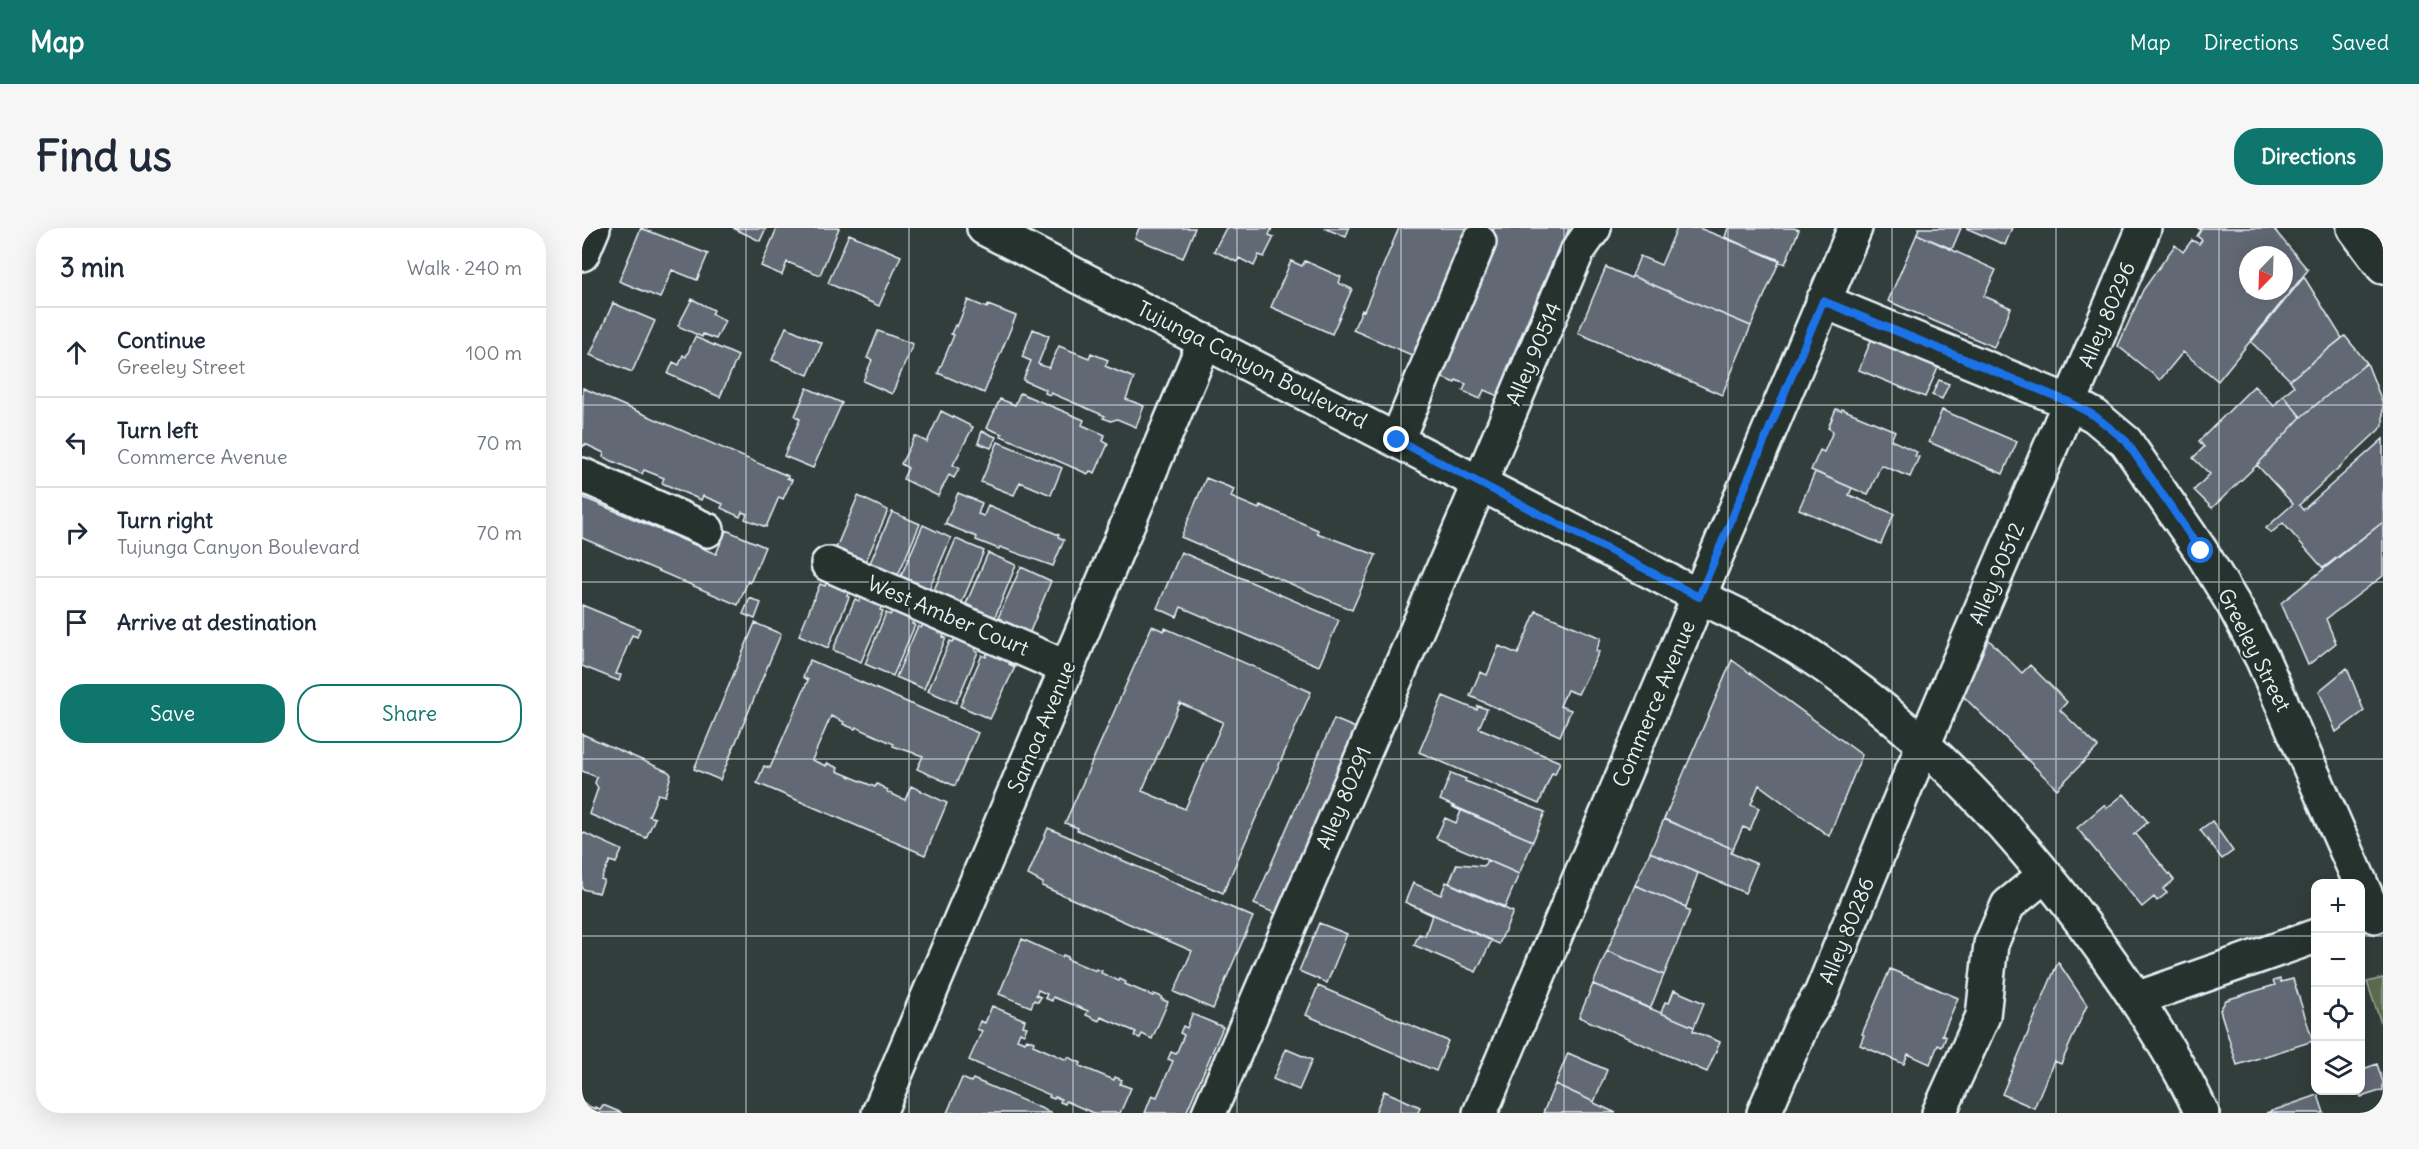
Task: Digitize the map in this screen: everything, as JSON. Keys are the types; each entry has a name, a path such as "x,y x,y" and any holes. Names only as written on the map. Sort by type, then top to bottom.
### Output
{"street":[{"path":"582,254 593,228"},
{"name":"Tujunga Canyon Boulevard","path":"984,228 1205,340 1699,597 1756,624 1862,693 1924,746 1985,806 2045,875 2089,931 2136,999 2185,1076 2202,1113"},
{"name":"Alley 90514","path":"1480,483 1577,252 1594,228"},
{"name":"Commerce Avenue","path":"1480,1113 1855,228"},
{"name":"Alley 80296","path":"2069,402 2144,228"},
{"path":"2354,228 2383,267"},
{"path":"1397,440 1479,242"},
{"name":"Greeley Street","path":"1823,301 2069,402 2095,416 2126,441 2195,542 2235,607 2262,658 2373,917"},
{"name":"Samoa Avenue","path":"879,1113 1205,340"},
{"name":"Alley 90512","path":"1924,746 2069,402"},
{"path":"582,475 707,530"},
{"name":"Alley 80291","path":"1209,1113 1480,483"},
{"name":"West Amber Court","path":"828,564 1067,668"},
{"name":"Alley 80286","path":"1764,1113 1804,1020 1821,994 1924,746"},
{"path":"1939,1113 1983,1016 1991,944 2008,905 2045,875"},
{"path":"2136,999 2311,938"}],"green space":[{"path":"2383,978 2383,1022 2381,1023 2367,982"}],"building":[{"path":"641,228 708,254 697,280 672,270 660,298 619,281"},
{"path":"733,228 766,228 760,241"},
{"path":"777,228 839,228 820,275 787,262 782,275 761,266"},
{"path":"1139,228 1195,228 1183,258 1135,238"},
{"path":"1226,228 1272,228 1269,235 1274,237 1264,257 1259,255 1254,266 1239,258 1237,262 1214,251"},
{"path":"1324,228 1349,228 1346,237"},
{"path":"1399,228 1473,228 1421,359 1353,330 1362,310 1364,311"},
{"path":"1494,228 1569,228 1562,247 1559,246 1507,369 1509,370 1498,396 1484,390 1480,399 1463,391 1466,384 1456,380 1455,383 1433,374"},
{"path":"1677,228 1699,228 1780,260 1751,326 1632,276 1640,256 1661,265"},
{"path":"1728,228 1794,228 1799,230 1785,264 1725,237"},
{"path":"1919,228 1961,228 1952,249 1917,234"},
{"path":"1966,228 2012,228 2005,245"},
{"path":"2198,228 2273,228 2288,246 2239,246 2239,300 2284,300 2218,381 2183,352 2160,380 2118,346 2143,290 2175,245 2183,252 2192,240 2199,244 2202,240 2197,236 2201,230"},
{"path":"849,234 901,256 879,306 828,283"},
{"path":"1917,234 1996,270 1984,296 2011,308 1994,347 1888,301"},
{"path":"2293,252 2308,270 2293,288"},
{"path":"1291,261 1302,266 1305,261 1341,277 1339,283 1352,289 1332,334 1271,307"},
{"path":"1606,267 1751,326 1722,395 1578,333"},
{"path":"2304,277 2342,338 2290,380 2251,342 2285,300 2293,300 2293,290"},
{"path":"692,299 714,310 712,314 725,321 716,339 703,334 702,337 678,326"},
{"path":"968,300 1016,316 984,393 938,373 954,335 951,334 955,325 957,327"},
{"path":"613,303 655,321 632,372 590,355"},
{"path":"786,327 822,343 808,375 772,360"},
{"path":"1033,329 1049,336 1038,364 1049,368 1059,346 1089,358 1091,353 1108,360 1105,366 1134,378 1126,399 1144,406 1136,427 1117,419 1111,421 1103,418 1105,416 1051,393 1050,395 1045,393 1046,390 1023,380 1031,361 1022,357"},
{"path":"878,331 913,344 892,394 863,381 872,360 867,358"},
{"path":"1874,333 1941,361 1925,397 1859,370"},
{"path":"2345,336 2367,363 2301,417 2283,395 2294,386 2290,380"},
{"path":"695,337 738,356 720,397 668,374 673,362 679,365 683,355 686,357"},
{"path":"2367,363 2383,404 2383,426 2299,505 2303,510 2383,439 2383,522 2323,568 2283,523 2271,533 2266,528 2293,504 2257,465 2301,417"},
{"path":"1939,380 1949,384 1942,399 1932,395"},
{"path":"2254,386 2274,406 2283,395 2301,417 2257,465 2212,508 2194,490 2210,474 2193,458 2204,447 2199,441"},
{"path":"583,388 788,476 787,478 792,480 783,499 779,497 766,527 745,519 747,514 742,512 740,517 721,508 723,504 703,496 701,500 662,483 664,478 644,470 642,474 603,457 604,453 585,444 582,448"},
{"path":"807,388 842,403 813,468 784,456 800,419 795,416"},
{"path":"1020,393 1084,420 1082,425 1105,435 1103,441 1108,444 1095,473 1090,471 1088,474 987,428 1000,399 1015,405"},
{"path":"1836,409 1841,411 1842,409 1895,431 1891,440 1917,452 1915,456 1919,457 1910,477 1881,465 1868,495 1811,470 1820,450 1824,452 1833,431 1828,428"},
{"path":"1942,410 2017,442 2003,474 1929,442"},
{"path":"941,411 973,427 953,465 959,468 954,478 949,475 938,496 903,479 908,468 901,464 915,436 927,442"},
{"path":"982,431 996,437 991,448 978,443"},
{"path":"998,442 1062,468 1051,495 1020,482 1014,495 981,482"},
{"path":"1815,472 1852,488 1849,495 1894,514 1881,544 1799,509"},
{"path":"1206,478 1234,489 1231,497 1259,509 1260,505 1318,530 1317,533 1376,555 1352,610 1181,537"},
{"path":"958,493 982,503 978,514 984,516 988,505 1059,535 1058,537 1064,540 1053,566 1000,547 999,549 945,524"},
{"path":"858,496 888,510 866,561 862,559 860,565 838,555 840,550 836,548"},
{"path":"582,497 716,554 726,530 765,547 738,605 582,538"},
{"path":"892,512 920,524 898,575 894,574 892,579 871,570 873,565 870,563"},
{"path":"2383,522 2383,576 2326,619 2336,643 2308,665 2281,603"},
{"path":"923,525 951,538 929,589 925,587 923,592 902,583 904,578 901,576"},
{"path":"956,539 984,551 962,602 958,601 956,606 935,597 937,591 934,590"},
{"path":"1181,552 1339,620 1319,666 1181,607 1177,617 1157,608"},
{"path":"988,553 1016,565 995,617 991,615 988,621 967,611 970,606 966,604"},
{"path":"1021,567 1051,581 1029,634 999,625 1002,619 998,618"},
{"path":"827,581 849,591 847,596 849,597 828,648 799,635 820,584 825,586"},
{"path":"861,596 882,605 880,610 883,611 861,662 833,650 855,599 859,601"},
{"path":"750,598 761,603 755,619 743,614"},
{"path":"582,605 640,629 637,637 632,635 616,674 621,675 619,681 582,666"},
{"path":"893,610 914,619 912,624 915,625 893,676 865,664 886,613 890,615"},
{"path":"1536,611 1601,638 1596,651 1599,652 1578,694 1567,690 1560,706 1571,710 1560,736 1470,696 1480,672 1487,675 1499,646 1518,654"},
{"path":"755,623 781,634 720,780 694,769"},
{"path":"924,623 945,632 943,637 946,638 924,689 896,677 918,626 921,628"},
{"path":"1152,626 1164,631 1165,628 1311,692 1223,893 1065,823","holes":["1180,703 1223,722 1185,809 1142,791"]},
{"path":"1983,634 2022,673 2030,665 2067,702 2060,710 2098,747 2057,789 1962,695"},
{"path":"956,637 977,646 975,651 978,652 956,703 928,691 950,641 953,642"},
{"path":"988,651 1010,661 1009,664 1015,667 990,719 960,706 982,655 986,657"},
{"path":"810,660 978,733 955,786 917,769 923,756 893,746 894,744 856,727 855,729 843,724 844,722 831,716 812,760 826,766 827,763 838,768 837,771 875,787 877,784 888,790 887,792 905,800 911,786 947,803 925,855 757,783 764,766 770,768 808,680 803,677"},
{"path":"1732,660 1862,755 1829,836 1759,785 1751,804 1759,808 1750,830 1743,827 1733,849 1664,819"},
{"path":"2347,668 2364,711 2336,732 2319,691"},
{"path":"1443,696 1477,710 1478,706 1487,709 1479,728 1560,762 1555,774 1552,773 1539,804 1419,752"},
{"path":"1334,719 1358,729 1279,915 1254,904"},
{"path":"582,734 669,772 671,775 665,796 658,794 649,816 655,818 646,838 589,814 598,788 595,783 597,777 582,771"},
{"path":"1451,773 1466,779 1465,781 1545,812 1533,841 1440,800"},
{"path":"2124,794 2148,822 2133,835 2136,834 2174,880 2163,889 2167,893 2157,901 2154,897 2142,907 2077,828 2104,805 2107,808"},
{"path":"1451,806 1533,841 1519,874 1436,838 1445,818 1456,823 1461,811"},
{"path":"1664,819 1733,849 1731,853 1757,864 1745,893 1650,852"},
{"path":"2212,821 2233,851 2222,859 2200,830"},
{"path":"1048,828 1253,917 1213,1009 1174,992 1192,951 1042,886 1043,883 1028,875"},
{"path":"582,832 622,850 616,863 610,861 601,879 604,880 599,893 582,889"},
{"path":"1650,852 1698,873 1686,907 1635,885"},
{"path":"1487,860 1519,874 1505,907 1449,883 1457,864 1484,866"},
{"path":"1446,882 1513,912 1499,944 1405,902 1413,883 1441,895"},
{"path":"1635,885 1686,907 1686,910 1690,911 1664,975 1607,951"},
{"path":"1405,902 1492,940 1476,972 1414,945 1419,934 1425,936 1432,915"},
{"path":"1319,923 1347,934 1327,983 1299,971"},
{"path":"1022,939 1096,971 1096,969 1102,971 1101,973 1119,981 1120,979 1126,982 1125,984 1153,996 1154,994 1162,997 1161,999 1168,1002 1152,1039 1142,1034 1140,1038 1134,1036 1136,1032 1101,1017 1099,1021 1086,1015 1088,1011 1053,997 1052,1001 1045,998 1047,994 1038,990 1036,995 1041,997 1038,1002 1034,1000 1031,1007 999,994"},
{"path":"1607,951 1664,975 1650,1009 1593,984"},
{"path":"2058,962 2087,1005 2061,1064 2054,1061 2034,1108 2002,1094"},
{"path":"1890,969 1958,998 1942,1035 1946,1037 1942,1047 1938,1045 1930,1064 1908,1054 1904,1064 1860,1045 1864,1035 1862,1034"},
{"path":"2293,979 2311,1035 2311,1042 2237,1065 2220,1010 2226,1000 2275,985 2273,981"},
{"path":"1593,984 1694,1027 1693,1031 1720,1042 1707,1072 1579,1017"},
{"path":"1318,986 1448,1041 1436,1071 1306,1015"},
{"path":"1674,990 1704,1003 1694,1027 1661,1013 1665,1002 1669,1003"},
{"path":"992,1006 1025,1020 1023,1026 1027,1027 1024,1034 1020,1032 1017,1039 1025,1042 1027,1039 1034,1042 1033,1045 1067,1060 1068,1057 1081,1063 1080,1066 1114,1080 1115,1077 1122,1080 1120,1084 1131,1088 1120,1113 1093,1113 1066,1101 1065,1104 1060,1102 1061,1099 1049,1097 1050,1095 969,1060 982,1031 977,1029 980,1021 985,1023"},
{"path":"1192,1014 1223,1027 1186,1113 1145,1113 1152,1095 1157,1097 1173,1061 1168,1059 1171,1052 1176,1054 1184,1035 1180,1033 1183,1026 1187,1028"},
{"path":"1286,1049 1312,1060 1299,1090 1273,1079"},
{"path":"1568,1053 1607,1070 1594,1102 1555,1084"},
{"path":"2377,1064 2383,1090 2361,1097 2360,1095 2365,1095 2365,1068"},
{"path":"962,1078 971,1082 973,1079 1052,1113 947,1113"},
{"path":"1555,1084 1594,1102 1616,1113 1543,1113"},
{"path":"1384,1091 1420,1107 1418,1113 1375,1113"},
{"path":"2318,1095 2324,1113 2266,1113"},
{"path":"582,1103 595,1109 595,1107 600,1109 603,1105 622,1113 582,1113"}],"route":[{"path":"1397,440 1699,597 1823,301 2069,402 2095,416 2126,441 2201,551"}]}
